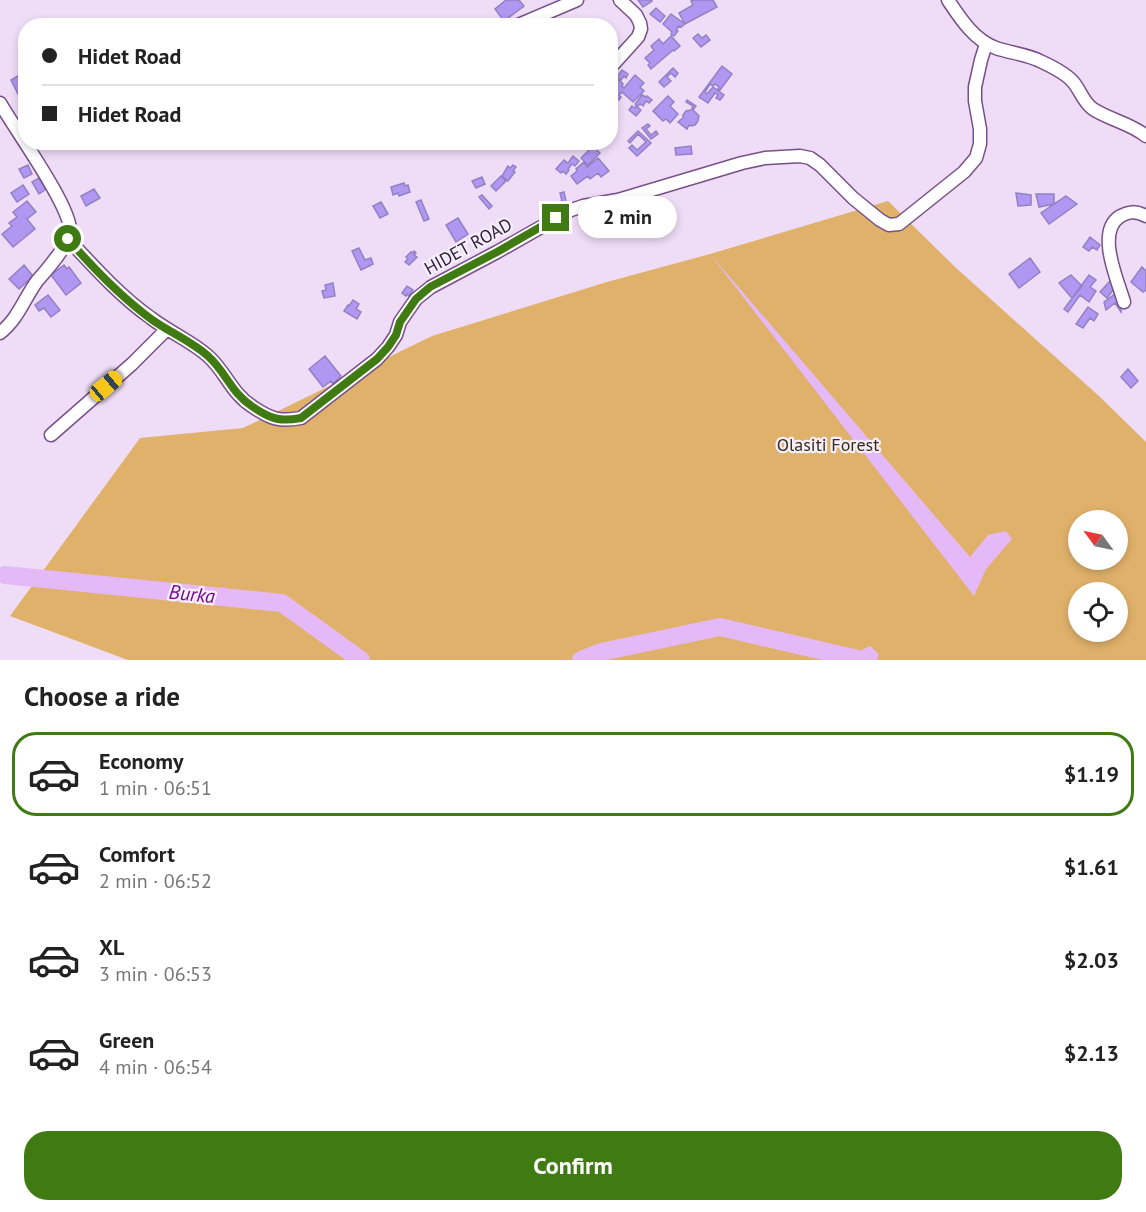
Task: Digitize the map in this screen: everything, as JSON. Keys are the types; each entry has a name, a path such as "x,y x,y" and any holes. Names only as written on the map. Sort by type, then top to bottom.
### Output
{"street":[{"path":"535,18 577,0"},
{"path":"618,59 638,37 641,29 636,15 620,0"},
{"path":"948,0 975,35 986,44 1040,61 1072,81 1091,108 1146,136"},
{"name":"HIDET ROAD","path":"68,239 94,268 129,301 151,319 198,348 212,360 235,392 252,407 274,418 287,420 301,418 377,359 396,335 400,322 416,299 430,287 571,210 583,206 618,200 742,163 765,158 800,156 810,158 820,165 867,210 889,225 894,225 910,216 964,172 976,158 981,144 975,87 986,44"},
{"path":"1,107 18,133"},
{"path":"0,333 16,316 68,239 70,232 66,214 53,188 29,150"},
{"path":"1124,302 1112,264 1110,231 1113,221 1125,214 1145,213"},
{"path":"51,435 132,364 167,329"}],"green space":[{"name":"Olasiti Forest","path":"888,201 955,267 1099,396 1146,442 1146,660 128,660 10,616 140,438 243,428 432,336 607,282"}],"shaded area":[{"path":"710,254 970,557 988,535 1006,531 1012,539 986,569 974,596"},
{"path":"870,646 879,654 877,660 836,660 847,658"}],"building":[{"path":"506,0 519,0 524,6 508,18 502,18 495,9"},
{"path":"638,0 652,0 652,1 643,7"},
{"path":"713,0 717,7 685,24 679,13 693,5 691,1"},
{"path":"656,8 665,16 660,22 650,14"},
{"path":"671,14 685,24 679,26 674,36 663,24"},
{"path":"698,34 702,38 706,35 710,40 701,47 693,38"},
{"path":"671,36 680,46 651,69 648,65 650,63 645,58 654,50 651,46 659,39 663,44"},
{"path":"722,66 732,74 720,90 715,84 713,86 710,84 705,92 707,94 713,87 724,95 720,100 716,98 718,95 715,93 708,103 699,97"},
{"path":"673,68 678,73 675,77 671,73 667,77 671,81 664,87 659,82"},
{"path":"622,70 628,74 621,80 618,76"},
{"path":"635,75 644,83 640,87 644,91 633,102 622,92 618,99 618,79 624,88"},
{"path":"18,76 18,94 11,80"},
{"path":"642,95 652,100 649,103 646,101 643,106 640,104 638,106 635,104"},
{"path":"668,96 674,102 670,106 678,114 670,123 666,119 663,121 653,111"},
{"path":"687,100 696,106 693,110 699,116 695,125 689,125 687,129 678,122 693,106 686,102"},
{"path":"632,106 641,110 636,116 629,110"},
{"path":"648,124 650,126 646,129 651,135 656,131 658,134 651,139 642,128"},
{"path":"638,131 651,143 637,156 629,148 632,145 637,150 646,142 638,134 630,143 628,141"},
{"path":"691,146 692,154 676,155 675,148"},
{"path":"589,150 597,150 600,153 588,165 581,158"},
{"path":"573,156 579,161 575,166 572,164 566,174 556,169 564,160 568,163"},
{"path":"598,158 609,171 601,177 598,173 590,179 588,176 577,184 571,176 577,171 576,169 584,162 587,167"},
{"path":"28,165 32,174 24,178 19,169"},
{"path":"513,165 516,167 513,171 515,172 508,181 502,176 508,166 510,168"},
{"path":"501,176 506,181 496,191 491,186"},
{"path":"482,177 485,184 476,188 472,181"},
{"path":"39,178 46,189 39,194 32,182"},
{"path":"404,183 405,186 408,185 410,192 399,196 398,193 393,195 391,187"},
{"path":"23,185 29,194 17,202 11,193"},
{"path":"94,189 100,198 86,206 81,196"},
{"path":"564,192 567,206 559,208 558,202 562,201 560,193"},
{"path":"1016,193 1031,195 1031,205 1018,206"},
{"path":"1036,194 1054,194 1054,204 1039,207"},
{"path":"482,195 492,206 489,209 479,197"},
{"path":"1066,196 1077,204 1049,224 1041,213"},
{"path":"421,200 429,219 424,221 416,202"},
{"path":"27,201 36,212 27,219 35,229 13,247 2,234 12,226 9,223 17,217 13,212"},
{"path":"381,202 388,214 380,218 373,206"},
{"path":"458,218 468,234 456,242 446,225"},
{"path":"1090,237 1100,245 1097,250 1092,247 1089,251 1083,247"},
{"path":"359,248 365,260 371,258 373,264 361,270 352,251"},
{"path":"414,251 417,257 409,265 405,262 408,259 406,257"},
{"path":"1030,258 1040,272 1019,288 1009,274"},
{"path":"24,265 33,276 19,289 9,279"},
{"path":"64,265 67,269 69,267 81,283 66,295 51,275"},
{"path":"1142,267 1146,271 1146,290 1143,292 1131,282"},
{"path":"1071,275 1082,286 1072,298 1059,283"},
{"path":"1089,275 1096,280 1090,287 1096,291 1089,302 1080,295 1068,312 1064,309"},
{"path":"1112,279 1117,285 1107,298 1100,292"},
{"path":"333,283 335,296 324,298 322,291 326,290 325,285"},
{"path":"407,286 413,290 409,296 402,293"},
{"path":"1116,293 1122,301 1121,312 1115,303 1106,310 1104,302"},
{"path":"48,295 60,310 51,317 44,308 39,311 35,305"},
{"path":"353,300 359,304 356,309 361,312 357,319 344,311"},
{"path":"1088,307 1098,314 1094,321 1090,318 1083,328 1076,324"},
{"path":"325,356 341,376 333,384 331,381 323,387 309,369"},
{"path":"1128,369 1138,381 1131,388 1121,377"}],"waterway":[{"name":"Burka","path":"5,575 282,603 361,660"},
{"path":"581,660 601,652 720,627 862,660"}],"route":[{"path":"68,239 94,268 129,301 151,319 198,348 217,365 235,392 252,407 274,418 287,420 301,418 377,359 396,335 405,313 430,287 556,218"}]}
